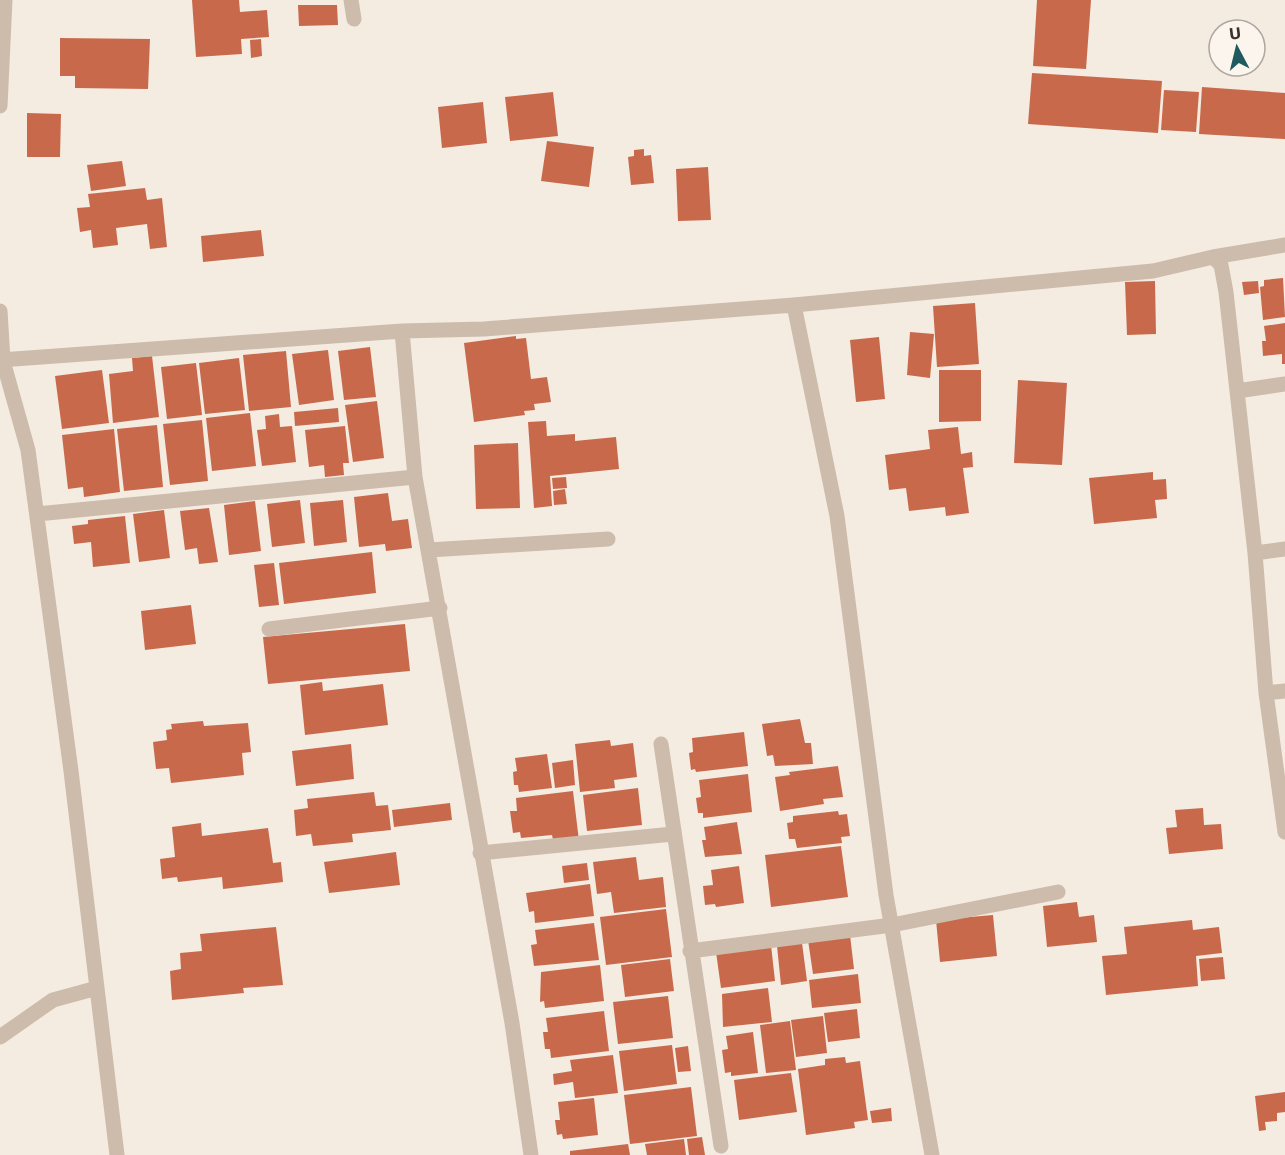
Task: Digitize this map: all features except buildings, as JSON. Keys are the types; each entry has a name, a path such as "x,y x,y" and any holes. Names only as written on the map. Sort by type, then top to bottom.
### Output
{"street":[{"path":"0,106 4,0"},
{"path":"351,0 354,19"},
{"path":"2,361 402,331 496,328 794,305 1154,271 1213,257 1285,245"},
{"path":"1213,257 1221,265 1226,292 1255,553 1266,693 1285,832"},
{"path":"794,305 837,516 892,925 932,1155"},
{"path":"0,310 2,361 28,450 37,514 117,1155"},
{"path":"402,331 415,477 512,1023 531,1155"},
{"path":"1237,391 1285,384"},
{"path":"37,514 415,477"},
{"path":"429,550 608,539"},
{"path":"1255,553 1285,549"},
{"path":"269,629 440,608"},
{"path":"1266,693 1285,691"},
{"path":"661,744 690,951 721,1146"},
{"path":"480,853 673,834"},
{"path":"690,951 892,925 1058,892"},
{"path":"0,1037 53,1000 97,988"}]}
